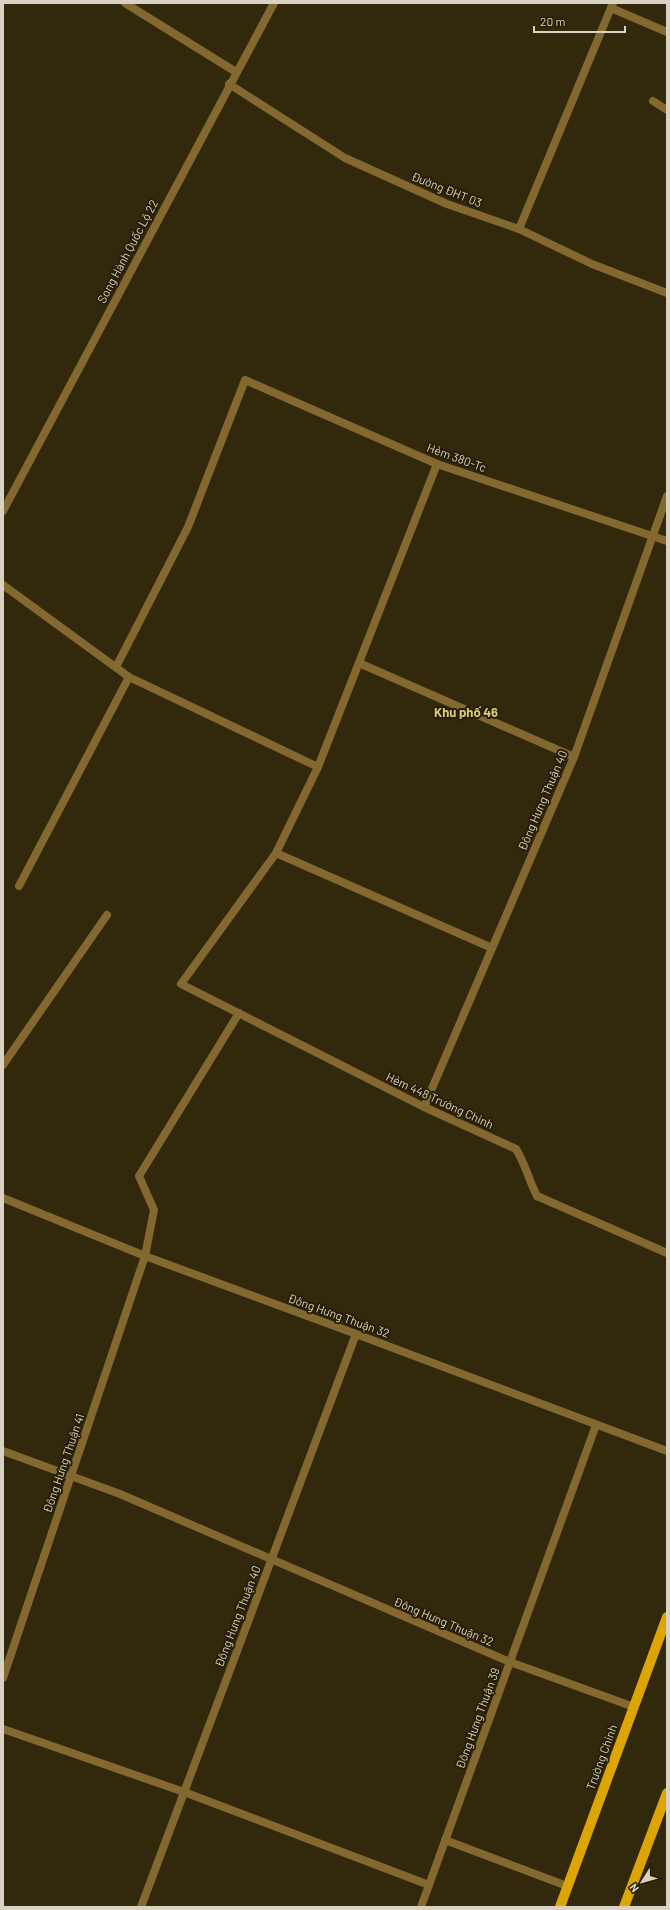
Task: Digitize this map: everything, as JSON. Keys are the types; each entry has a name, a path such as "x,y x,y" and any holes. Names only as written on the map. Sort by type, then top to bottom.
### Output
{"main road":[{"name":"Trường Chinh","path":"560,1907 667,1616"},
{"path":"624,1907 667,1793"}],"street":[{"name":"Song Hành Quốc Lộ 22","path":"3,511 229,84 274,3"},
{"path":"131,5 236,72"},
{"path":"519,228 612,6 667,32"},
{"name":"Đường ĐHT 03","path":"229,84 345,158 447,204 519,228 592,264 667,293"},
{"path":"653,101 667,110"},
{"name":"Hẻm 380-Tc","path":"116,667 188,527 245,380 437,464 653,535 667,541"},
{"path":"437,464 318,767 276,854 492,948"},
{"name":"Đông Hưng Thuận 40","path":"424,1107 574,757 667,496"},
{"path":"3,585 129,677 318,767"},
{"path":"359,663 574,757"},
{"path":"20,886 129,677"},
{"name":"Hẻm 448 Trường Chinh","path":"276,854 181,984 424,1107 516,1148 522,1159 528,1180 537,1196 667,1254"},
{"path":"3,1065 107,916"},
{"name":"Đông Hưng Thuận 41","path":"3,1678 145,1256 154,1210 139,1176 239,1013"},
{"name":"Đông Hưng Thuận 32","path":"3,1198 145,1256 667,1451"},
{"name":"Đông Hưng Thuận 40","path":"141,1907 356,1334"},
{"name":"Đông Hưng Thuận 39","path":"421,1907 596,1425"},
{"name":"Đông Hưng Thuận 32","path":"3,1451 120,1494 510,1662 634,1707"},
{"path":"3,1729 184,1792 429,1885"},
{"path":"445,1840 567,1886"}],"district":[{"name":"Khu phố 46","path":"466,712"}]}
